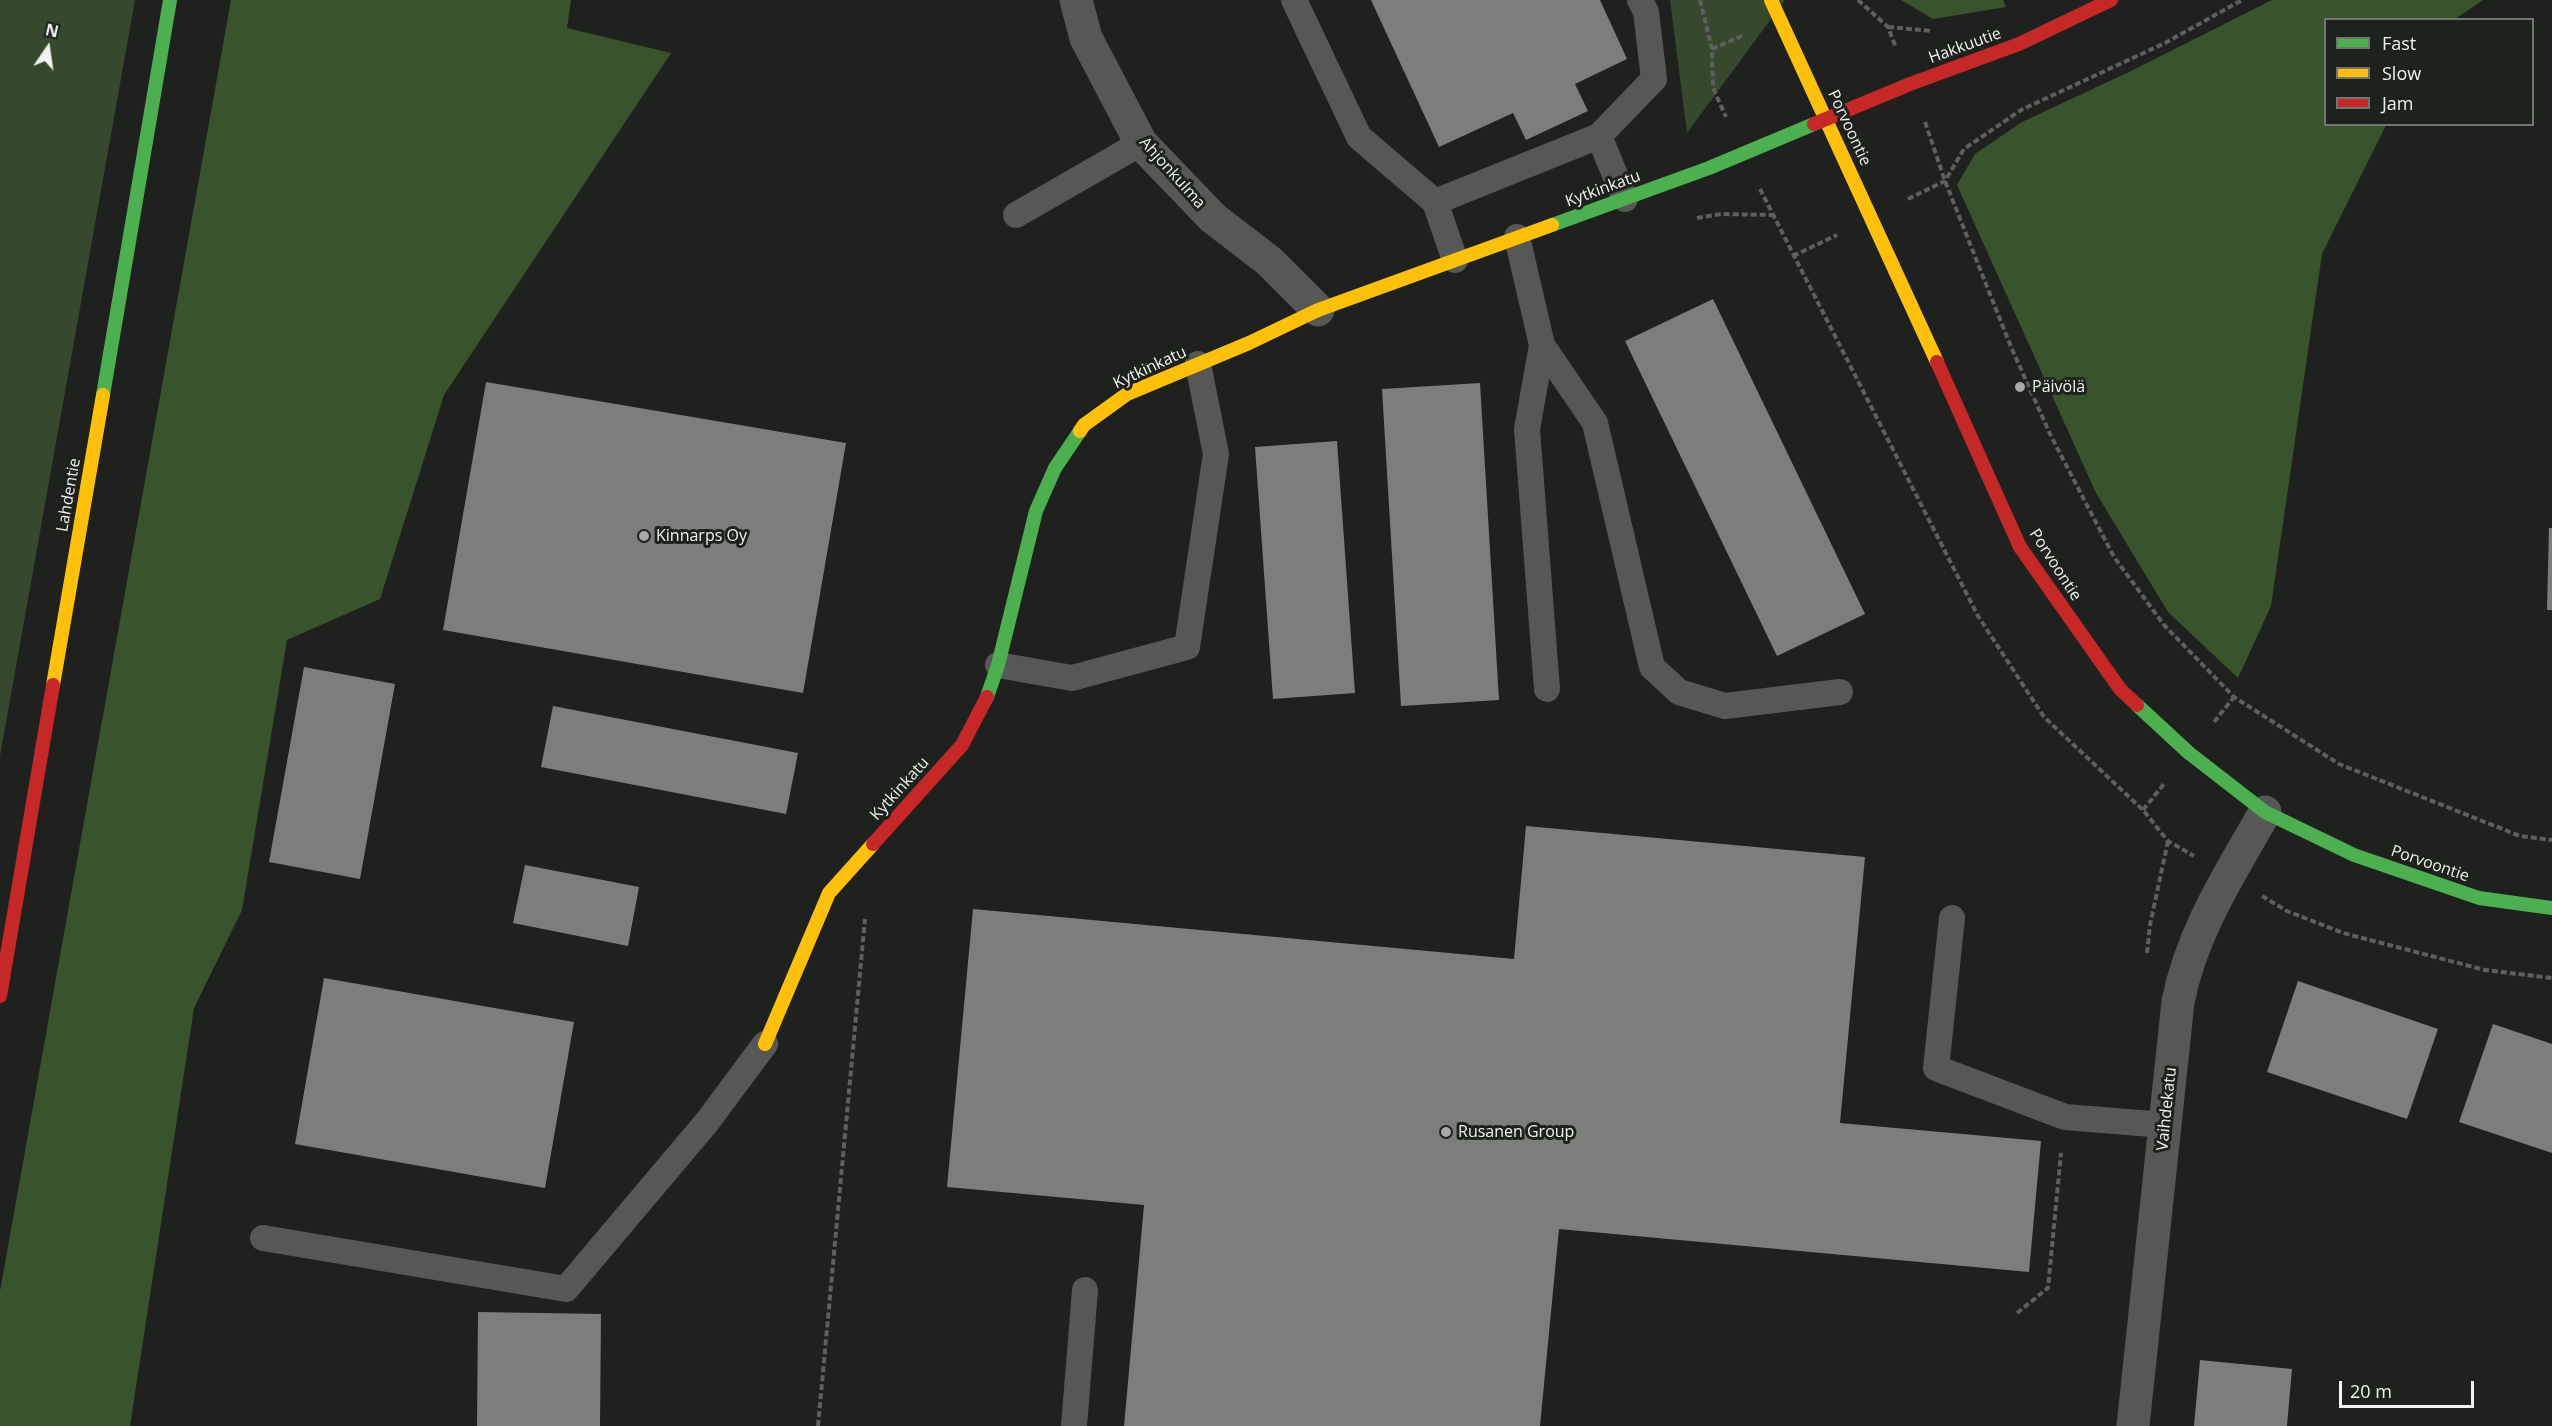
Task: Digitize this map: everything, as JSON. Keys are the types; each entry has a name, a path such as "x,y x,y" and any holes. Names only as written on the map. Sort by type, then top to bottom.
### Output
{"street":[{"name":"Lahdentie","path":"0,996 170,0"},
{"name":"Ahjonkulma","path":"1076,0 1086,38 1141,143 1213,218 1269,261 1318,310"},
{"name":"Porvoontie","path":"1771,0 2020,547 2120,689 2189,753 2265,812 2354,855 2479,898 2552,908"},
{"name":"Hakkuutie","path":"1827,119 1929,77 2019,44 2097,3"},
{"name":"Kytkinkatu","path":"765,1044 828,893 962,745 984,705 998,665 1036,511 1055,468 1084,425 1127,394 1249,343 1318,310 1709,168 1827,119"},
{"name":"Vaihdekatu","path":"2133,1426 2178,1002 2184,968 2215,900 2265,812"}],"lane":[{"path":"1294,0 1359,138 1435,202 1455,260"},
{"path":"1435,202 1599,136 1654,79 1646,12 1640,0"},
{"path":"1599,136 1625,199"},
{"path":"1016,215 1141,143"},
{"path":"1517,237 1542,345 1595,423 1652,668 1679,692 1725,706 1840,692"},
{"path":"1542,345 1527,429 1546,689"},
{"path":"998,665 1072,678 1187,647 1216,454 1198,364"},
{"path":"1952,918 1936,1068 2065,1117 2165,1125"},
{"path":"263,1238 566,1288 707,1122 765,1044"},
{"path":"1074,1426 1085,1290"}],"path":[{"path":"2242,0 2165,43 2020,110 1964,148 1945,181 2011,347 2051,436 2114,557 2164,624 2234,697 2339,764 2520,836 2552,840"},
{"path":"2017,1313 2048,1288 2065,1117"}],"green space":[{"path":"0,0 135,0 0,756"},
{"path":"231,0 571,0 567,28 671,53 444,395 380,599 287,640 242,910 194,1008 130,1426 0,1426 0,1291"},
{"path":"1670,0 1785,0 1687,133"},
{"path":"1901,0 2003,0 2006,7 1933,19"},
{"path":"2272,0 2483,0 2456,18 2324,18 2324,126 2386,126 2322,254 2271,606 2238,678 2168,612 2096,493 1957,185 1975,154 2022,122 2131,71"}],"building":[{"path":"1371,0 1600,0 1627,59 1575,84 1588,111 1526,140 1513,113 1439,147"},
{"path":"1713,299 1865,614 1777,656 1625,341"},
{"name":"Kinnarps Oy","path":"486,382 846,443 803,693 443,630"},
{"path":"1480,383 1499,700 1401,706 1382,389"},
{"path":"1337,441 1355,693 1273,699 1255,447"},
{"path":"2549,528 2552,528 2552,610 2547,610"},
{"path":"304,667 395,684 360,879 269,862"},
{"path":"553,706 798,753 786,814 541,767"},
{"name":"Rusanen Group","path":"1526,826 1865,857 1840,1123 2041,1141 2029,1272 1559,1229 1540,1426 1124,1426 1144,1205 947,1187 973,909 1514,959"},
{"path":"525,865 639,887 628,946 513,923"},
{"path":"324,978 574,1022 545,1188 295,1144"},
{"path":"2298,981 2438,1029 2407,1119 2267,1072"},
{"path":"2493,1024 2552,1044 2552,1153 2459,1122"},
{"path":"478,1312 601,1314 600,1426 477,1426"},
{"path":"2200,1360 2292,1369 2287,1426 2194,1426"}],"traffic: fast":[{"path":"103,395 170,0"},
{"path":"1552,225 1709,168 1814,124"},
{"path":"987,697 998,665 1036,511 1055,468 1080,431"},
{"path":"2137,705 2189,753 2265,812 2354,855 2479,898 2552,908"}],"traffic: slow":[{"path":"1771,0 1937,362"},
{"path":"1080,431 1084,425 1127,394 1249,343 1318,310 1552,225"},
{"path":"53,685 103,395"},
{"path":"765,1044 829,893 873,844"}],"traffic: jam":[{"path":"1814,124 1910,84 2019,44 2111,0"},
{"path":"1937,362 2020,547 2120,689 2137,705"},
{"path":"0,996 53,685"},
{"path":"873,844 962,745 987,697"}],"place":[{"name":"Päivölä","path":"2020,387"},
{"name":"Kinnarps Oy","path":"644,536"},
{"name":"Rusanen Group","path":"1446,1132"}]}
